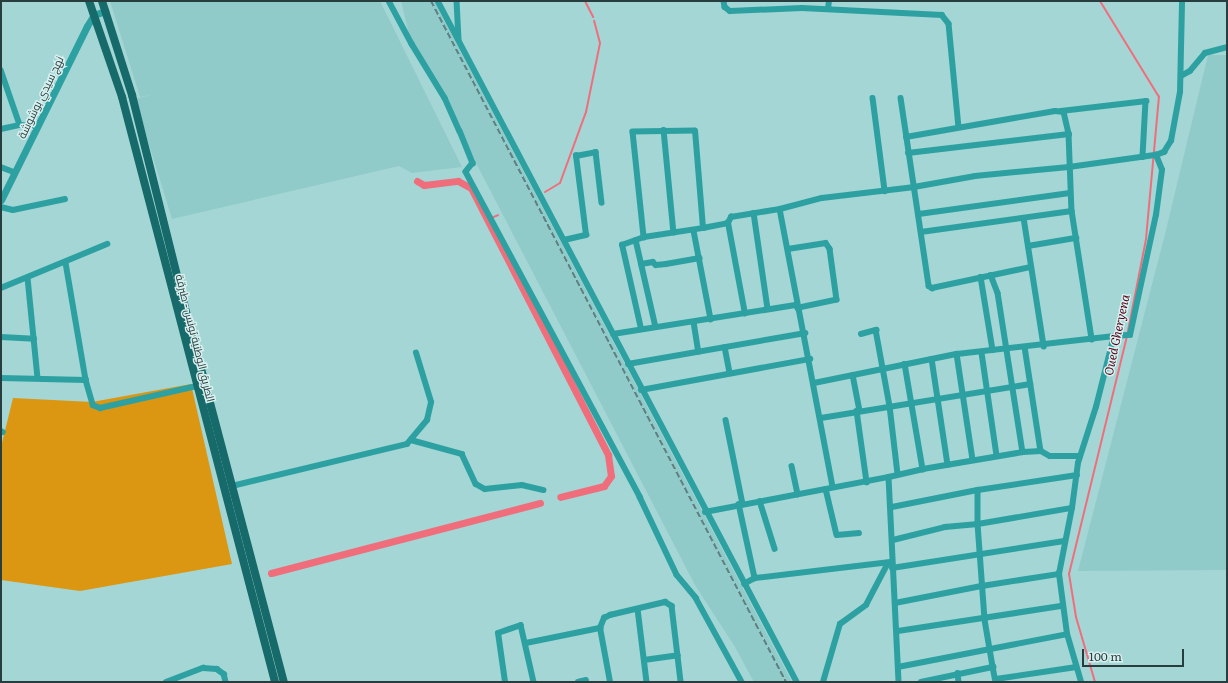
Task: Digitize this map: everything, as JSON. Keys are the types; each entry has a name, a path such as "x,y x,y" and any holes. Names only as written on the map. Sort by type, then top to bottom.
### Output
{"main road":[{"name":"الطريق الوطنية تونس - طبرقة","path":"89,1 122,97 232,486 284,682"},
{"name":"الطريق الوطنية تونس - طبرقة","path":"102,1 132,95 195,359 198,386 275,682"}],"street":[{"path":"390,1 457,124 473,163 466,172 640,497 677,575 696,598 742,682"},
{"path":"438,1 705,512 797,682"},
{"path":"456,1 460,43"},
{"path":"724,1 725,7 730,11 828,9 938,14 945,16 949,24 959,128"},
{"path":"828,9 829,1"},
{"path":"745,314 728,223 731,217 780,209 822,198 914,187 975,176 1069,167 1156,155 1164,152 1171,141 1181,76 1182,1"},
{"path":"94,16 105,11"},
{"name":"نهج سيدي بوشوشة","path":"1,200 94,16"},
{"path":"1181,76 1190,71 1205,53 1227,47"},
{"path":"1,70 20,125"},
{"path":"874,98 885,191"},
{"path":"901,98 908,153 930,288 1031,267"},
{"path":"906,137 1060,111 1146,101 1146,156"},
{"path":"1060,111 1066,115 1069,134 1070,193 1072,211 1092,339"},
{"path":"1,129 20,125 38,126"},
{"path":"664,130 674,233"},
{"path":"644,237 633,132 664,130 695,131 703,228"},
{"path":"908,153 1069,134"},
{"path":"564,240 586,235 576,156 596,152 602,203"},
{"path":"814,383 957,354 982,353 993,350 1044,346 1114,336 1127,336 1157,207 1162,170 1156,155"},
{"path":"1,167 14,172"},
{"path":"919,214 1070,193"},
{"path":"1,207 12,210 65,199"},
{"path":"780,209 797,306 805,333 833,487"},
{"path":"921,232 1072,211"},
{"path":"754,213 768,309"},
{"path":"1024,218 1044,346"},
{"path":"641,329 622,248 624,243 644,237 694,231 728,223"},
{"path":"694,231 711,319"},
{"path":"1028,246 1076,238"},
{"path":"636,240 656,327"},
{"path":"613,334 745,314 768,309 837,300 830,248 826,243 788,249"},
{"path":"1,288 66,263 108,244"},
{"path":"642,264 653,262 656,265 666,264 699,258"},
{"path":"66,263 91,402 100,408 198,386"},
{"path":"991,275 998,293 1023,452"},
{"path":"981,277 993,350"},
{"path":"28,278 38,378"},
{"path":"694,322 700,352"},
{"path":"861,334 876,330 890,406 898,474"},
{"path":"628,364 805,333"},
{"path":"1081,682 1067,634 1062,606 1059,574 1064,541 1072,508 1080,456 1096,407 1114,336"},
{"path":"1,337 34,339"},
{"path":"725,347 730,373"},
{"path":"1025,347 1041,451"},
{"path":"232,486 330,464 407,444 427,420 431,402 416,353"},
{"path":"982,353 996,456"},
{"path":"957,354 965,396 973,460"},
{"path":"641,390 810,359"},
{"path":"932,359 948,465"},
{"path":"905,364 922,468"},
{"path":"853,375 867,482"},
{"path":"1,378 86,380"},
{"path":"821,418 890,406 965,396 1030,384"},
{"path":"726,420 755,578"},
{"path":"411,440 462,454 476,484 485,489 522,486 543,490"},
{"path":"705,512 760,500 867,482 922,468 948,465 996,456 1041,451 1050,456 1080,456"},
{"path":"792,466 798,494"},
{"path":"892,507 978,490 1077,475"},
{"path":"889,477 893,540 891,564 898,631 898,682"},
{"path":"826,489 837,535 859,533"},
{"path":"978,490 978,524 985,620 989,649 996,681 1076,667"},
{"path":"760,500 775,549"},
{"path":"893,540 945,528 1072,508"},
{"path":"744,584 755,578 980,555 1064,541"},
{"path":"823,682 840,624 866,605 891,564"},
{"path":"895,603 982,586 1059,574"},
{"path":"610,682 600,628 604,618 610,615 665,602 672,606 681,682"},
{"path":"898,631 985,620 1062,606"},
{"path":"638,609 647,682"},
{"path":"505,682 499,631 523,626 534,682"},
{"path":"526,643 600,628"},
{"path":"898,667 1067,634"},
{"path":"644,660 678,655"},
{"path":"921,682 958,673 993,667"},
{"path":"166,682 203,668 217,669 224,674 226,682"},
{"path":"958,673 959,682"},
{"path":"578,682 586,680"}],"shaded area":[{"path":"110,1 380,1 462,167 412,173 399,166 172,219 135,99 155,94 140,97"},
{"path":"401,1 434,1 792,682 754,682 735,647 695,585 409,34"},
{"path":"1208,55 1227,55 1227,570 1078,571 1165,234"},
{"path":"191,384 232,564 80,591 1,580 1,447 13,398 92,402"}],"waterway":[{"path":"585,1 593,17"},
{"name":"Oued Gheryena","path":"1095,682 1076,617 1069,574 1127,336 1146,239 1159,97 1100,1"},
{"path":"545,192 560,183 586,112 600,43 594,21"},
{"path":"417,181 424,185 458,181 471,188 608,455 611,476 604,486 560,497"},
{"path":"487,220 498,215"},
{"path":"271,573 540,503"}],"railway":[{"path":"431,1 786,682"}]}
